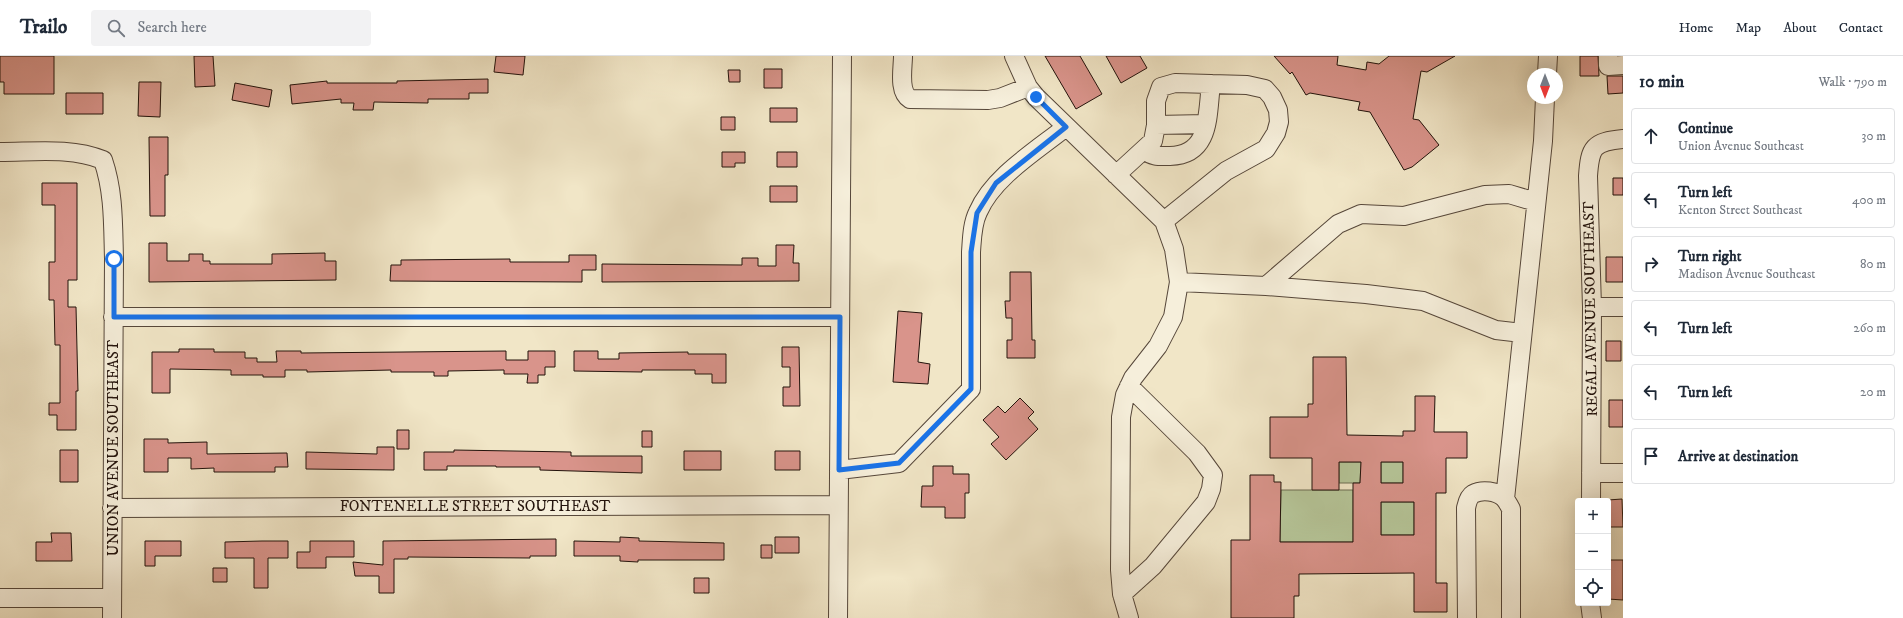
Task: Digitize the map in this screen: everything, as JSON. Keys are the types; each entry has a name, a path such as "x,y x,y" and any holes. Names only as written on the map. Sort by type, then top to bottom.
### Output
{"street":[{"path":"838,618 842,56"},
{"path":"903,56 904,90 907,97 910,99 988,100 1000,98 1028,87"},
{"path":"1014,56 1028,87 1066,127 1164,221 1174,249 1179,282 1176,305 1169,327 1158,346 1136,374 1129,386 1123,404 1120,431 1120,570 1122,594 1129,618"},
{"path":"1547,68 1548,56"},
{"path":"1608,56 1608,66 1623,65"},
{"path":"1116,175 1153,141 1156,125 1156,101 1161,87 1175,83 1247,85 1265,89 1272,97 1278,110 1279,122 1276,133 1266,149 1226,171 1164,221"},
{"path":"1144,150 1152,156 1179,156 1189,153 1205,134 1211,84"},
{"path":"1505,498 1536,202 1544,104"},
{"path":"1156,125 1206,124"},
{"path":"839,470 899,463 971,389 971,252 977,213 996,183 1066,127"},
{"name":"REGAL AVENUE SOUTHEAST","path":"1591,498 1592,307 1588,176 1589,159 1594,148 1604,142 1622,139"},
{"name":"UNION AVENUE SOUTHEAST","path":"0,152 73,152 92,155 103,160 109,178 112,203 114,317 112,618"},
{"path":"1266,286 1338,224 1361,214 1404,216 1485,195 1509,194 1536,202"},
{"path":"1179,282 1266,286 1366,294 1423,301 1496,330 1522,332"},
{"path":"1592,307 1623,307"},
{"path":"114,317 840,317"},
{"path":"1122,594 1153,566 1206,502 1211,489 1213,475 1198,453 1129,386"},
{"path":"1591,473 1623,473"},
{"path":"1467,618 1467,504 1473,494 1484,492 1496,492 1505,498 1511,509 1511,618"},
{"name":"FONTENELLE STREET SOUTHEAST","path":"112,508 838,505"},
{"path":"0,598 112,598"},
{"path":"1590,606 1592,618"}],"green space":[{"path":"1339,462 1361,462 1360,483 1339,483"},
{"path":"1381,462 1403,462 1403,483 1381,483"},
{"path":"1281,490 1353,490 1353,542 1280,542"},
{"path":"1381,502 1414,502 1414,535 1381,535"}],"building":[{"path":"0,56 54,56 54,94 4,94 4,82 0,82"},
{"path":"194,56 213,56 215,86 195,87"},
{"path":"496,56 525,56 523,75 494,72"},
{"path":"1045,56 1080,56 1102,94 1076,109"},
{"path":"1106,56 1140,56 1147,68 1121,83"},
{"path":"1274,56 1338,56 1337,65 1366,70 1367,62 1379,64 1389,56 1455,56 1427,72 1421,71 1413,119 1419,120 1439,145 1412,167 1404,170 1370,112 1358,110 1360,102 1310,93 1306,95 1292,72 1290,74"},
{"path":"1580,56 1598,56 1599,76 1580,76"},
{"path":"764,69 782,69 782,88 764,88"},
{"path":"728,70 740,70 740,82 729,82"},
{"path":"1607,76 1623,76 1623,93 1608,94"},
{"path":"488,79 488,93 469,93 469,99 428,99 428,103 374,102 373,110 353,110 354,103 341,103 341,99 292,104 290,85 327,81 327,83 397,83 397,81"},
{"path":"139,82 161,82 160,117 138,116"},
{"path":"235,83 272,90 269,107 232,100"},
{"path":"66,93 103,93 103,114 66,114"},
{"path":"770,108 797,108 797,122 770,122"},
{"path":"721,117 735,117 735,130 721,130"},
{"path":"149,137 168,137 168,175 165,175 165,216 150,216"},
{"path":"722,152 745,152 745,163 735,163 735,167 722,167"},
{"path":"777,152 797,152 797,167 777,167"},
{"path":"1613,178 1623,178 1623,195 1613,195"},
{"path":"42,183 77,183 77,280 68,280 68,307 76,307 78,391 76,391 76,430 57,430 57,415 49,415 49,403 60,403 60,345 55,345 54,300 49,300 49,262 55,262 55,205 42,205"},
{"path":"770,186 797,186 797,202 770,202"},
{"path":"149,243 167,243 167,261 189,261 189,254 203,254 203,261 210,261 210,264 272,264 272,254 325,253 325,261 336,261 336,280 149,282"},
{"path":"776,245 794,245 793,263 799,263 799,281 602,282 602,264 742,265 742,258 758,258 758,266 776,266"},
{"path":"569,255 596,255 596,270 582,270 582,282 390,281 391,265 401,265 401,260 510,259 510,262 569,262"},
{"path":"1606,257 1623,257 1623,282 1606,282"},
{"path":"1010,272 1031,272 1032,340 1035,340 1035,358 1007,358 1007,340 1012,340 1012,318 1006,318 1005,301 1010,301"},
{"path":"898,311 922,313 918,362 930,364 928,384 893,382"},
{"path":"1606,341 1621,341 1621,361 1606,361"},
{"path":"782,347 799,347 800,406 783,406 783,387 790,387 790,367 782,367"},
{"path":"179,349 214,349 214,352 245,352 245,358 257,358 257,362 277,362 276,351 301,351 301,353 506,351 506,360 528,360 528,351 555,351 555,367 545,367 545,375 538,375 538,383 527,383 528,374 504,374 504,370 448,371 448,376 434,376 434,372 391,372 391,370 307,372 307,370 285,370 285,377 263,377 263,375 231,375 231,370 170,369 170,393 152,393 152,352 179,352"},
{"path":"574,351 598,351 598,359 619,359 619,353 688,352 688,354 726,354 726,383 712,383 712,374 695,374 695,370 642,370 642,372 574,371"},
{"path":"1313,357 1346,357 1347,435 1403,436 1403,431 1415,431 1415,396 1435,396 1434,432 1467,432 1467,458 1446,458 1446,493 1436,493 1436,583 1447,583 1447,612 1414,612 1414,573 1299,574 1299,596 1294,596 1294,618 1231,618 1231,540 1250,540 1250,475 1274,475 1274,482 1281,482 1280,542 1353,542 1353,483 1360,483 1361,462 1339,462 1339,490 1312,490 1312,458 1270,458 1270,417 1308,417 1308,404 1313,404","holes":["1381,462 1403,462 1403,483 1381,483","1381,502 1414,502 1414,535 1381,535"]},
{"path":"1020,398 1034,412 1028,418 1038,429 1006,460 991,444 999,437 983,420 998,406 1005,413"},
{"path":"1609,400 1623,400 1623,427 1609,427"},
{"path":"397,430 409,430 409,449 397,449"},
{"path":"642,431 652,431 652,447 642,447"},
{"path":"144,439 168,439 168,443 207,442 207,454 287,453 288,467 275,467 275,472 214,472 214,468 191,469 191,458 168,458 168,472 144,472"},
{"path":"377,447 394,447 394,470 306,469 306,452 377,454"},
{"path":"60,450 78,450 78,482 60,482"},
{"path":"454,450 571,452 571,456 642,456 642,473 540,470 540,467 496,466 447,466 447,470 424,470 424,452 454,452"},
{"path":"684,451 721,451 721,470 684,470"},
{"path":"775,451 800,451 800,470 775,470"},
{"path":"933,466 953,466 953,474 969,474 969,493 965,493 965,518 945,518 945,507 921,507 922,486 933,486"},
{"path":"1622,499 1623,527 1611,527 1611,500"},
{"path":"51,533 71,533 72,561 36,561 36,542 52,542"},
{"path":"620,537 639,538 639,541 724,543 724,560 638,560 638,562 620,561 620,556 574,556 574,541 620,542"},
{"path":"775,537 799,537 799,553 775,553"},
{"path":"556,539 556,556 530,556 530,558 408,557 408,559 394,559 394,593 379,593 379,576 355,576 353,562 383,565 383,541"},
{"path":"145,541 181,541 181,556 155,556 155,566 145,566"},
{"path":"288,541 288,558 268,558 268,588 254,588 254,558 225,558 225,542"},
{"path":"310,541 354,541 354,557 326,557 326,568 297,568 297,552 310,552"},
{"path":"761,545 772,545 772,558 761,558"},
{"path":"1611,560 1623,560 1623,600 1611,599"},
{"path":"213,568 227,568 227,582 213,582"},
{"path":"694,578 709,578 709,593 694,593"}],"route":[{"path":"114,259 114,317 840,317 839,470 899,463 971,389 971,252 977,213 996,183 1066,127 1036,97"}]}
